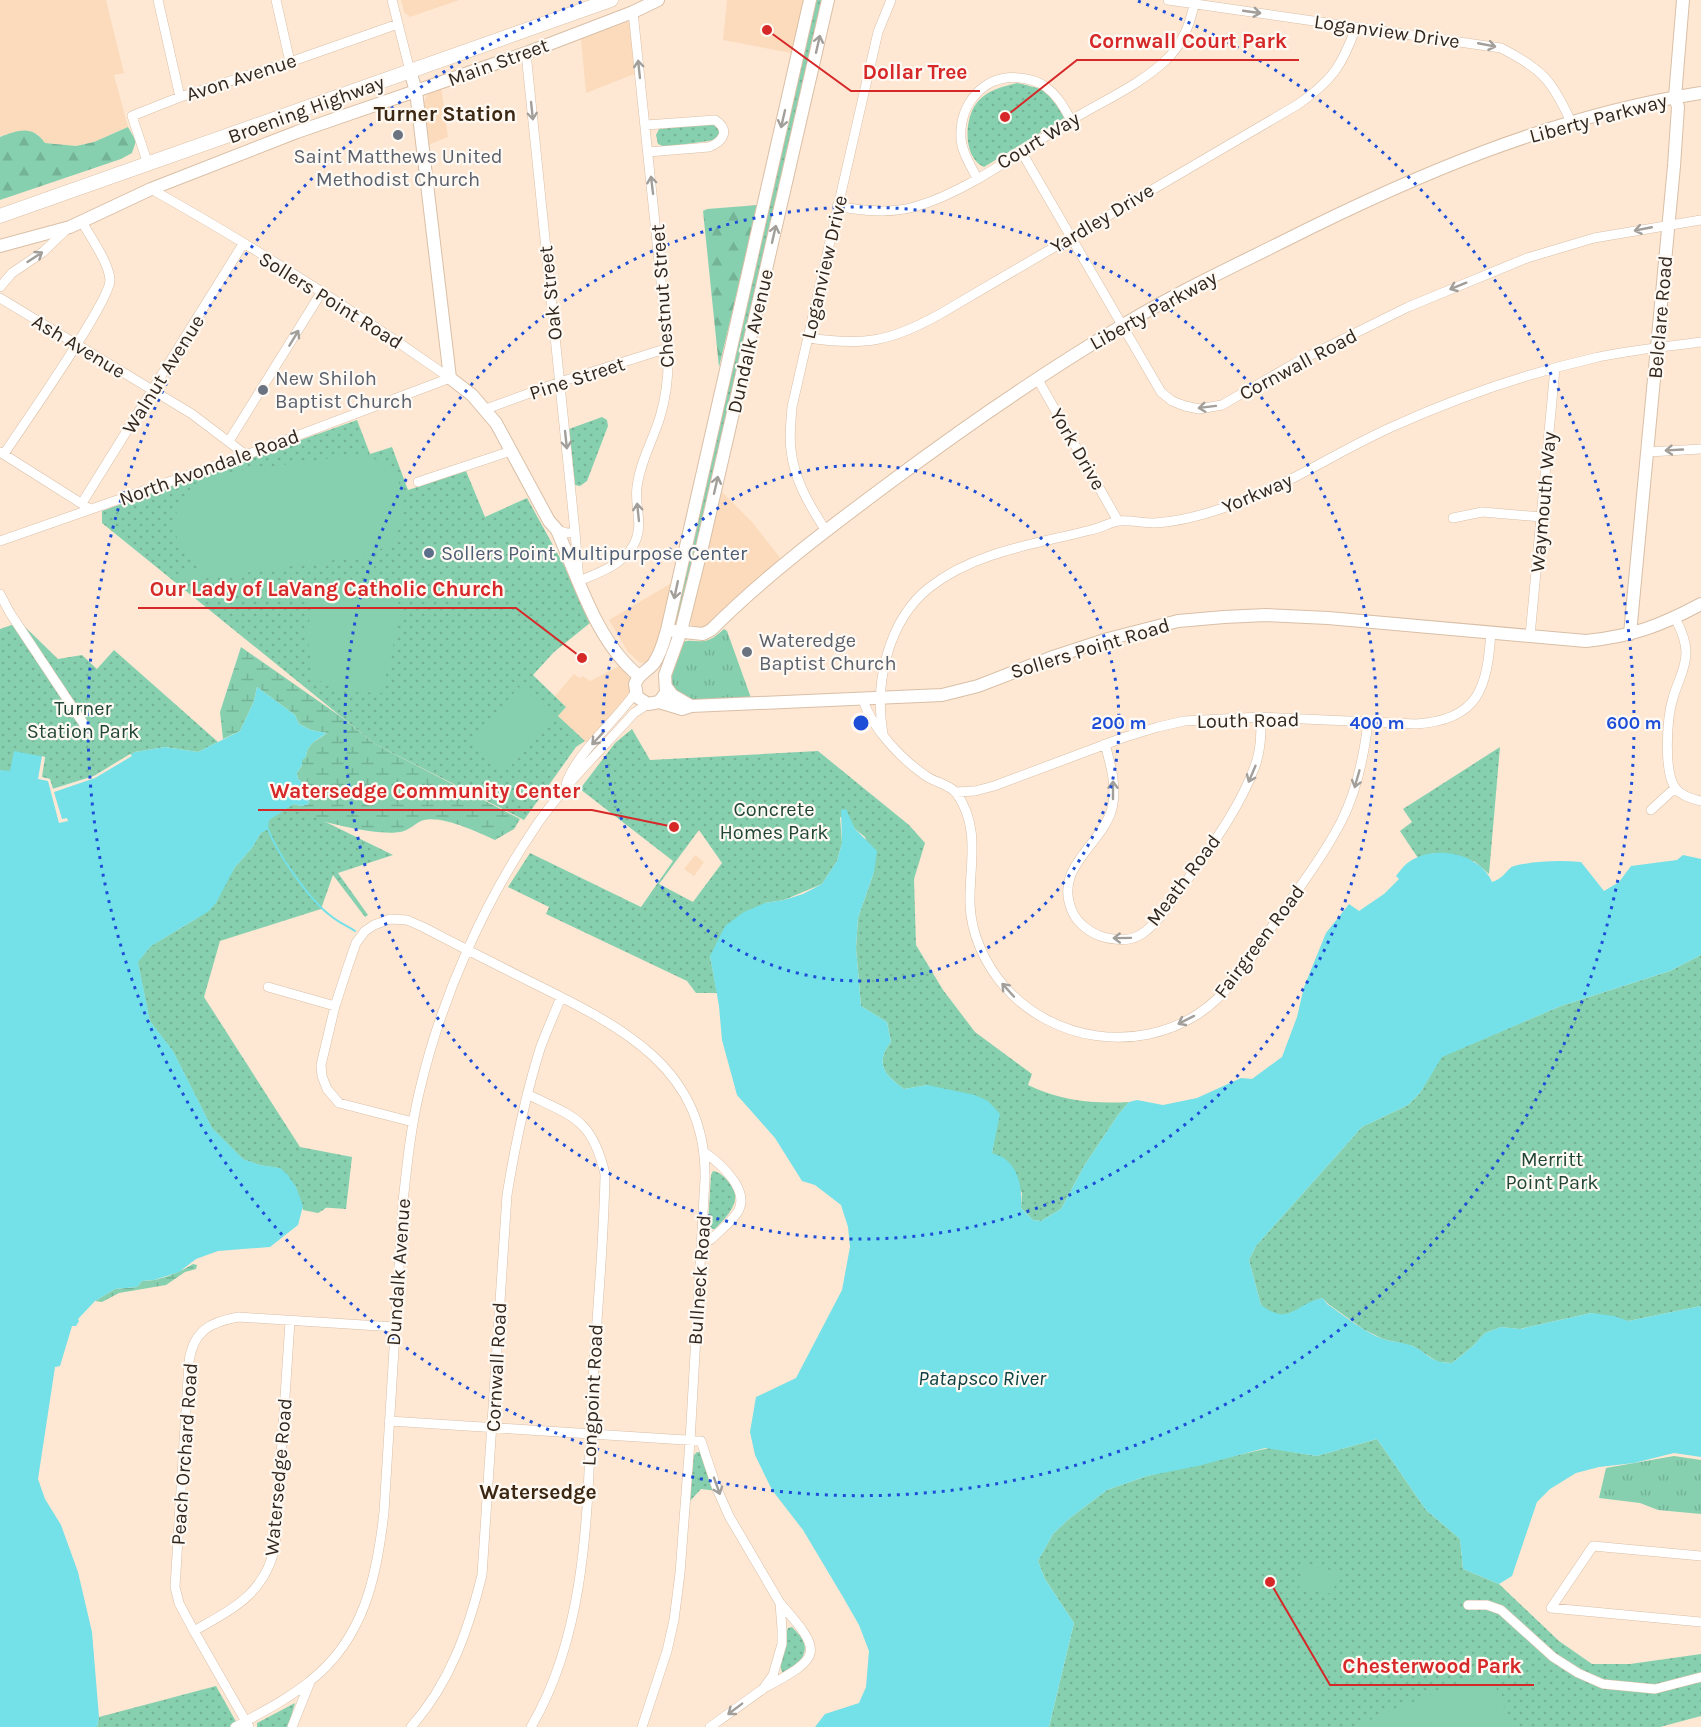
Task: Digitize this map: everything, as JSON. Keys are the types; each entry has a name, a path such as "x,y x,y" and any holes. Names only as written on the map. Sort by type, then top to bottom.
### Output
{"main road":[{"name":"Broening Highway","path":"0,216 611,0"}],"street":[{"path":"158,0 180,97"},
{"path":"276,0 290,62"},
{"path":"392,0 416,91 450,378"},
{"name":"Main Street","path":"0,246 76,224 151,189 297,132 526,53 633,12 658,0"},
{"name":"Dundalk Avenue","path":"564,789 570,773 586,750 607,729 635,693 635,684 653,664 662,649 810,0"},
{"name":"Dundalk Avenue","path":"235,1727 248,1724 310,1681 331,1661 349,1637 368,1599 374,1579 383,1522 403,1202 413,1122 420,1087 446,1003 490,904 516,858 538,823 564,789 634,713 654,703 666,693 665,675 681,631 703,543 828,0"},
{"name":"Loganview Drive","path":"826,531 804,494 791,451 792,407 878,32 891,0"},
{"name":"Loganview Drive","path":"1168,0 1195,2 1501,48 1529,62 1542,74 1561,101 1571,122"},
{"name":"Belclare Road","path":"1629,634 1658,348 1678,107 1675,97 1683,0"},
{"name":"Court Way","path":"837,206 874,211 905,208 931,201 977,178 1154,71 1179,45 1187,29 1195,2"},
{"name":"Chestnut Street","path":"579,581 620,561 631,549 636,539 640,518 636,499 637,487 660,417 669,373 633,12"},
{"name":"Avon Avenue","path":"148,164 132,116 180,97 398,24"},
{"name":"Yardley Drive","path":"808,338 837,342 861,342 913,329 1297,105 1329,80 1346,56 1356,27"},
{"name":"Oak Street","path":"526,53 579,581"},
{"path":"977,178 962,147 961,128 965,109 970,99 993,81 1015,78 1037,81 1045,85 1059,99 1071,120"},
{"name":"Liberty Parkway","path":"667,630 703,634 711,630 826,531 954,434 1037,378 1122,325 1345,211 1419,177 1499,146 1571,122 1701,93"},
{"path":"646,126 715,120 722,127 723,134 718,144 709,147 648,152"},
{"name":"Cornwall Road","path":"1021,151 1161,392 1172,401 1185,406 1208,408 1222,405 1299,361 1408,307 1527,258 1594,238 1701,220"},
{"name":"Sollers Point Road","path":"151,189 206,220 321,293 472,395 496,423 549,521 557,530 613,650 620,659 642,674"},
{"path":"0,287 12,273 43,252 76,224 109,270 110,283 107,293 76,344 2,453 86,506"},
{"name":"Walnut Avenue","path":"86,506 152,390 243,244"},
{"path":"229,441 321,293"},
{"name":"Ash Avenue","path":"0,298 192,414 246,455"},
{"name":"Yorkway","path":"881,699 889,649 898,627 919,597 940,579 975,561 1059,536 1093,530 1118,521 1170,522 1224,508 1256,497 1393,426 1454,401 1596,357 1701,342"},
{"name":"Pine Street","path":"486,409 560,382 668,348"},
{"name":"Waymouth Way","path":"1530,636 1555,368"},
{"name":"North Avondale Road","path":"0,541 86,506 246,455 450,378"},
{"name":"York Drive","path":"1037,378 1118,521"},
{"path":"1648,452 1701,449"},
{"path":"418,482 511,451"},
{"path":"1453,518 1482,512 1542,517"},
{"path":"557,530 567,534 574,532"},
{"path":"0,594 10,613 89,732"},
{"name":"Sollers Point Road","path":"654,703 682,709 691,706 942,695 957,692 1108,639 1178,621 1266,615 1401,623 1586,641 1653,628 1701,604"},
{"path":"1675,618 1681,629 1686,649 1684,666 1673,698 1670,720 1669,774 1675,788 1685,796 1701,801"},
{"name":"Louth Road","path":"956,792 975,791 994,786 1105,744 1184,721 1261,717 1436,723 1461,713 1472,704 1488,667 1491,632"},
{"path":"642,674 654,672 666,684 672,695 691,706"},
{"path":"635,693 640,701 654,703"},
{"path":"881,699 883,734"},
{"path":"863,700 869,716 910,765 956,792"},
{"name":"Meath Road","path":"1105,744 1113,780 1112,810 1107,821 1071,872 1068,894 1073,913 1088,929 1108,938 1130,939 1146,930 1164,910 1233,813 1257,764 1261,741 1261,717"},
{"name":"Fairgreen Road","path":"956,792 973,833 970,906 972,921 976,936 992,971 1022,1004 1057,1025 1085,1035 1107,1038 1145,1035 1161,1031 1199,1014 1232,982 1252,957 1300,888 1341,821 1358,775 1368,722"},
{"path":"1651,810 1675,788"},
{"name":"Bullneck Road","path":"413,1122 339,1103 327,1089 322,1076 321,1065 336,1006 356,943 365,931 383,921 407,920 423,927 614,1025 652,1053 680,1089 692,1112 704,1152 705,1179 680,1574 674,1620 660,1676 642,1727"},
{"path":"268,987 336,1006"},
{"name":"Cornwall Road","path":"411,1727 438,1691 450,1670 466,1632 482,1575 507,1195 527,1094 541,1048 561,997"},
{"name":"Longpoint Road","path":"527,1094 585,1126 597,1147 604,1174 582,1558 575,1609 560,1665 531,1727"},
{"path":"701,1240 710,1240 723,1228 737,1213 741,1200 739,1189 714,1159 704,1152"},
{"name":"Peach Orchard Road","path":"248,1724 177,1597 175,1579 191,1352 204,1329 221,1320 238,1317 394,1327"},
{"name":"Watersedge Road","path":"194,1631 238,1606 259,1585 271,1565 275,1548 290,1321"},
{"path":"389,1422 701,1441 729,1516 780,1603 810,1642 810,1655 797,1671 763,1689 710,1727"},
{"path":"1701,1556 1593,1546 1551,1608 1701,1622"},
{"path":"763,1689 773,1675 782,1644 780,1603"},
{"path":"1468,1605 1487,1605 1501,1610 1553,1657 1578,1673 1604,1684 1655,1689 1701,1677"},
{"path":"292,1727 310,1681"}],"shaded area":[{"path":"0,0 106,0 124,73 114,75 128,127 94,142 76,146 45,143 38,134 15,132 0,136"},
{"path":"401,0 459,0 410,17 404,12"},
{"path":"727,0 805,0 791,53 723,40"},
{"path":"630,21 637,73 586,93 581,39"},
{"path":"441,86 448,137 428,145 424,102 428,93"},
{"path":"722,492 752,522 782,560 708,625 698,627 691,625 690,609 701,578"},
{"path":"675,581 668,615 650,662 640,663 628,652 609,620"},
{"path":"619,666 632,681 632,695 587,743 558,716 566,707 555,696 574,674 590,681"},
{"path":"695,855 704,862 694,876 684,869"}],"green space":[{"path":"816,0 822,0 680,620 674,622"},
{"path":"1017,83 1047,93 1056,102 1064,118 984,167 972,156 969,147 968,129 972,111 980,99 989,92"},
{"path":"706,122 718,124 720,132 715,140 665,147 658,144 656,135 660,127"},
{"path":"128,127 136,141 132,153 121,159 0,200 0,137 13,132 30,131 45,143 76,146 94,142"},
{"path":"758,205 719,367 703,211"},
{"path":"602,417 607,420 608,426 587,481 580,486 575,485 569,429"},
{"path":"357,420 370,454 392,447 408,490 466,471 485,517 527,498 576,587 590,623 554,652 533,675 566,707 558,716 585,741 576,747 524,820 375,744 102,523 102,511"},
{"path":"354,455 381,462 390,469 400,487 403,498 402,520 393,539 385,546 370,555 180,582 180,572 202,568 188,556 180,545 175,531 177,511 181,502 201,480 209,475"},
{"path":"316,587 383,588 402,607 382,693 342,691 313,678 307,631"},
{"name":"Turner Station Park","path":"20,622 58,659 82,655 97,669 114,650 218,742 198,752 165,747 135,752 94,776 52,789 41,777 45,757 10,772 0,770 0,629"},
{"path":"724,629 727,631 751,698 714,701 687,698 676,693 670,685 670,672 683,642 709,640"},
{"path":"241,647 340,716 375,744 520,819 514,829 495,840 460,826 432,819 424,820 403,831 391,833 352,828 304,815 297,819 286,817 275,827 246,864 215,915 170,946 154,964 153,973 160,981 159,1003 167,1023 181,1039 190,1044 193,1055 191,1064 194,1072 206,1080 219,1104 222,1120 237,1141 249,1142 259,1159 269,1160 286,1156 296,1158 317,1183 335,1172 343,1171 348,1174 347,1189 318,1213 303,1210 296,1187 280,1168 260,1165 243,1159 212,1128 173,1051 150,1021 138,962 151,946 209,911 216,903 235,867 252,848 261,833 268,829 269,820 294,804 301,806 309,804 306,785 298,779 297,773 302,765 301,760 306,757 310,745 327,733 311,730 299,724 295,715 257,687 254,701 240,731 223,739 220,712"},
{"path":"523,683 558,716 522,754 488,722 505,703 519,715 506,702"},
{"path":"487,722 521,755 505,772 471,738"},
{"name":"Concrete Homes Park","path":"632,729 650,760 818,751 909,825 925,843 914,879 916,945 943,990 975,1032 1032,1074 1028,1085 1065,1098 1129,1102 1084,1166 1061,1209 1041,1221 1033,1220 1021,1208 1022,1193 992,1153 995,1135 927,1085 904,1089 887,1074 883,1057 891,1042 887,1022 861,1006 856,948 858,918 874,872 865,837 855,829 850,821 840,817 842,843 837,861 822,884 784,900 765,903 710,956 717,993 696,993 687,981 546,914 549,907 508,887 530,853 641,907 673,861 580,789 615,743","holes":["699,830 722,863 693,902 659,884"]},
{"path":"1500,747 1489,874 1474,861 1434,853 1418,858 1400,831 1412,822 1403,809"},
{"path":"291,805 393,855 338,873 368,915 365,917 333,875 321,909 220,941 204,997 300,1147 352,1157 346,1209 303,1206 296,1187 280,1168 260,1165 243,1159 212,1128 173,1051 150,1021 138,962 151,946 192,922 216,903 228,877 252,848 269,820"},
{"name":"Merritt Point Park","path":"1701,955 1701,1306 1628,1321 1591,1313 1519,1329 1501,1327 1485,1333 1452,1363 1438,1362 1413,1346 1383,1339 1363,1329 1323,1298 1292,1312 1279,1315 1271,1313 1261,1305 1249,1260 1256,1246 1362,1127 1408,1105 1420,1093 1441,1057 1561,1006 1670,971"},
{"path":"713,1171 729,1182 735,1195 735,1201 729,1213 715,1229 711,1229 708,1225"},
{"path":"193,1264 197,1265 196,1269 185,1272 166,1285 119,1293 102,1302 95,1301 115,1289 137,1287 142,1281 169,1276"},
{"path":"1377,1439 1426,1510 1460,1539 1463,1569 1499,1584 1559,1641 1592,1664 1630,1664 1701,1654 1701,1716 1660,1727 1049,1727 1074,1623 1045,1579 1038,1561 1053,1534 1070,1518 1107,1490 1147,1476 1269,1448 1317,1456"},
{"path":"697,1452 701,1452 718,1491 701,1489 690,1501 692,1457"},
{"path":"1674,1456 1701,1460 1701,1514 1658,1510 1640,1503 1599,1498 1606,1468"},
{"path":"1303,1566 1338,1571 1333,1594 1299,1588"},
{"path":"792,1627 804,1642 805,1647 796,1669 783,1673 780,1664 781,1651 788,1628"},
{"path":"1489,1670 1512,1727 1353,1727"},
{"path":"216,1686 239,1727 97,1727 99,1717"},
{"path":"295,1703 288,1727 257,1727 257,1723"}],"water":[{"path":"257,687 295,715 299,724 311,730 327,733 310,746 297,773 298,779 306,785 309,804 301,806 294,804 269,820 268,829 261,833 252,848 235,867 216,903 209,911 151,946 138,962 150,1021 173,1051 212,1128 243,1159 260,1165 280,1168 287,1174 296,1187 303,1206 298,1225 270,1247 218,1251 196,1259 179,1272 154,1280 142,1281 137,1287 115,1289 95,1301 78,1319 76,1326 72,1326 60,1366 55,1367 38,1479 45,1499 61,1525 78,1572 92,1632 99,1717 97,1727 0,1727 0,770 10,771 14,751 45,757 41,777 50,779 53,789 94,776 135,752 165,747 198,752 240,731 254,701"},
{"name":"Patapsco River","path":"846,809 855,829 877,851 874,872 858,918 856,948 861,1006 887,1022 891,1042 883,1057 884,1068 887,1074 904,1089 927,1085 975,1095 988,1101 1000,1114 992,1153 1004,1158 1014,1169 1020,1188 1021,1208 1033,1220 1041,1221 1061,1209 1084,1166 1129,1102 1137,1100 1163,1105 1197,1098 1241,1078 1252,1079 1282,1057 1297,1017 1304,987 1326,933 1349,904 1359,911 1384,894 1399,879 1396,876 1409,862 1431,853 1455,854 1477,864 1492,882 1514,866 1547,861 1581,862 1604,891 1619,882 1631,866 1677,860 1683,855 1701,859 1701,955 1670,971 1561,1006 1442,1057 1420,1093 1408,1105 1362,1127 1256,1246 1249,1260 1261,1305 1271,1311 1286,1314 1323,1298 1327,1304 1368,1332 1383,1339 1410,1345 1444,1363 1452,1363 1485,1333 1501,1327 1520,1329 1591,1313 1614,1316 1628,1321 1701,1306 1701,1457 1674,1453 1634,1463 1599,1467 1576,1473 1550,1489 1537,1502 1512,1576 1499,1584 1463,1569 1460,1539 1426,1510 1377,1439 1317,1456 1265,1448 1198,1466 1147,1476 1107,1490 1070,1518 1053,1534 1038,1561 1045,1579 1074,1623 1049,1727 815,1727 825,1714 859,1703 866,1687 869,1651 859,1625 803,1530 772,1490 755,1455 750,1432 756,1397 796,1378 842,1290 850,1247 848,1227 841,1205 815,1185 802,1181 775,1138 737,1095 722,1040 719,1006 710,956 725,926 744,912 765,903 803,894 822,884 837,861 842,843 841,810"}],"pier":[{"path":"130,754 132,756 95,778 54,792 62,819 67,818 68,821 59,823 48,781 38,779 42,756 45,757 42,777 50,779 53,789 94,776"}],"waterway":[{"path":"268,829 286,863 304,888 323,909 355,931"}],"place":[{"name":"Dollar Tree","path":"767,30"},
{"name":"Cornwall Court Park","path":"1005,117"},
{"name":"Saint Matthews United Methodist Church","path":"398,135"},
{"name":"New Shiloh Baptist Church","path":"263,390"},
{"name":"Sollers Point Multipurpose Center","path":"429,553"},
{"name":"Wateredge Baptist Church","path":"747,652"},
{"name":"Our Lady of LaVang Catholic Church","path":"582,658"},
{"name":"Watersedge Community Center","path":"674,827"},
{"name":"Chesterwood Park","path":"1270,1582"}],"district":[{"name":"Turner Station","path":"445,114"},
{"name":"Watersedge","path":"538,1492"}]}
